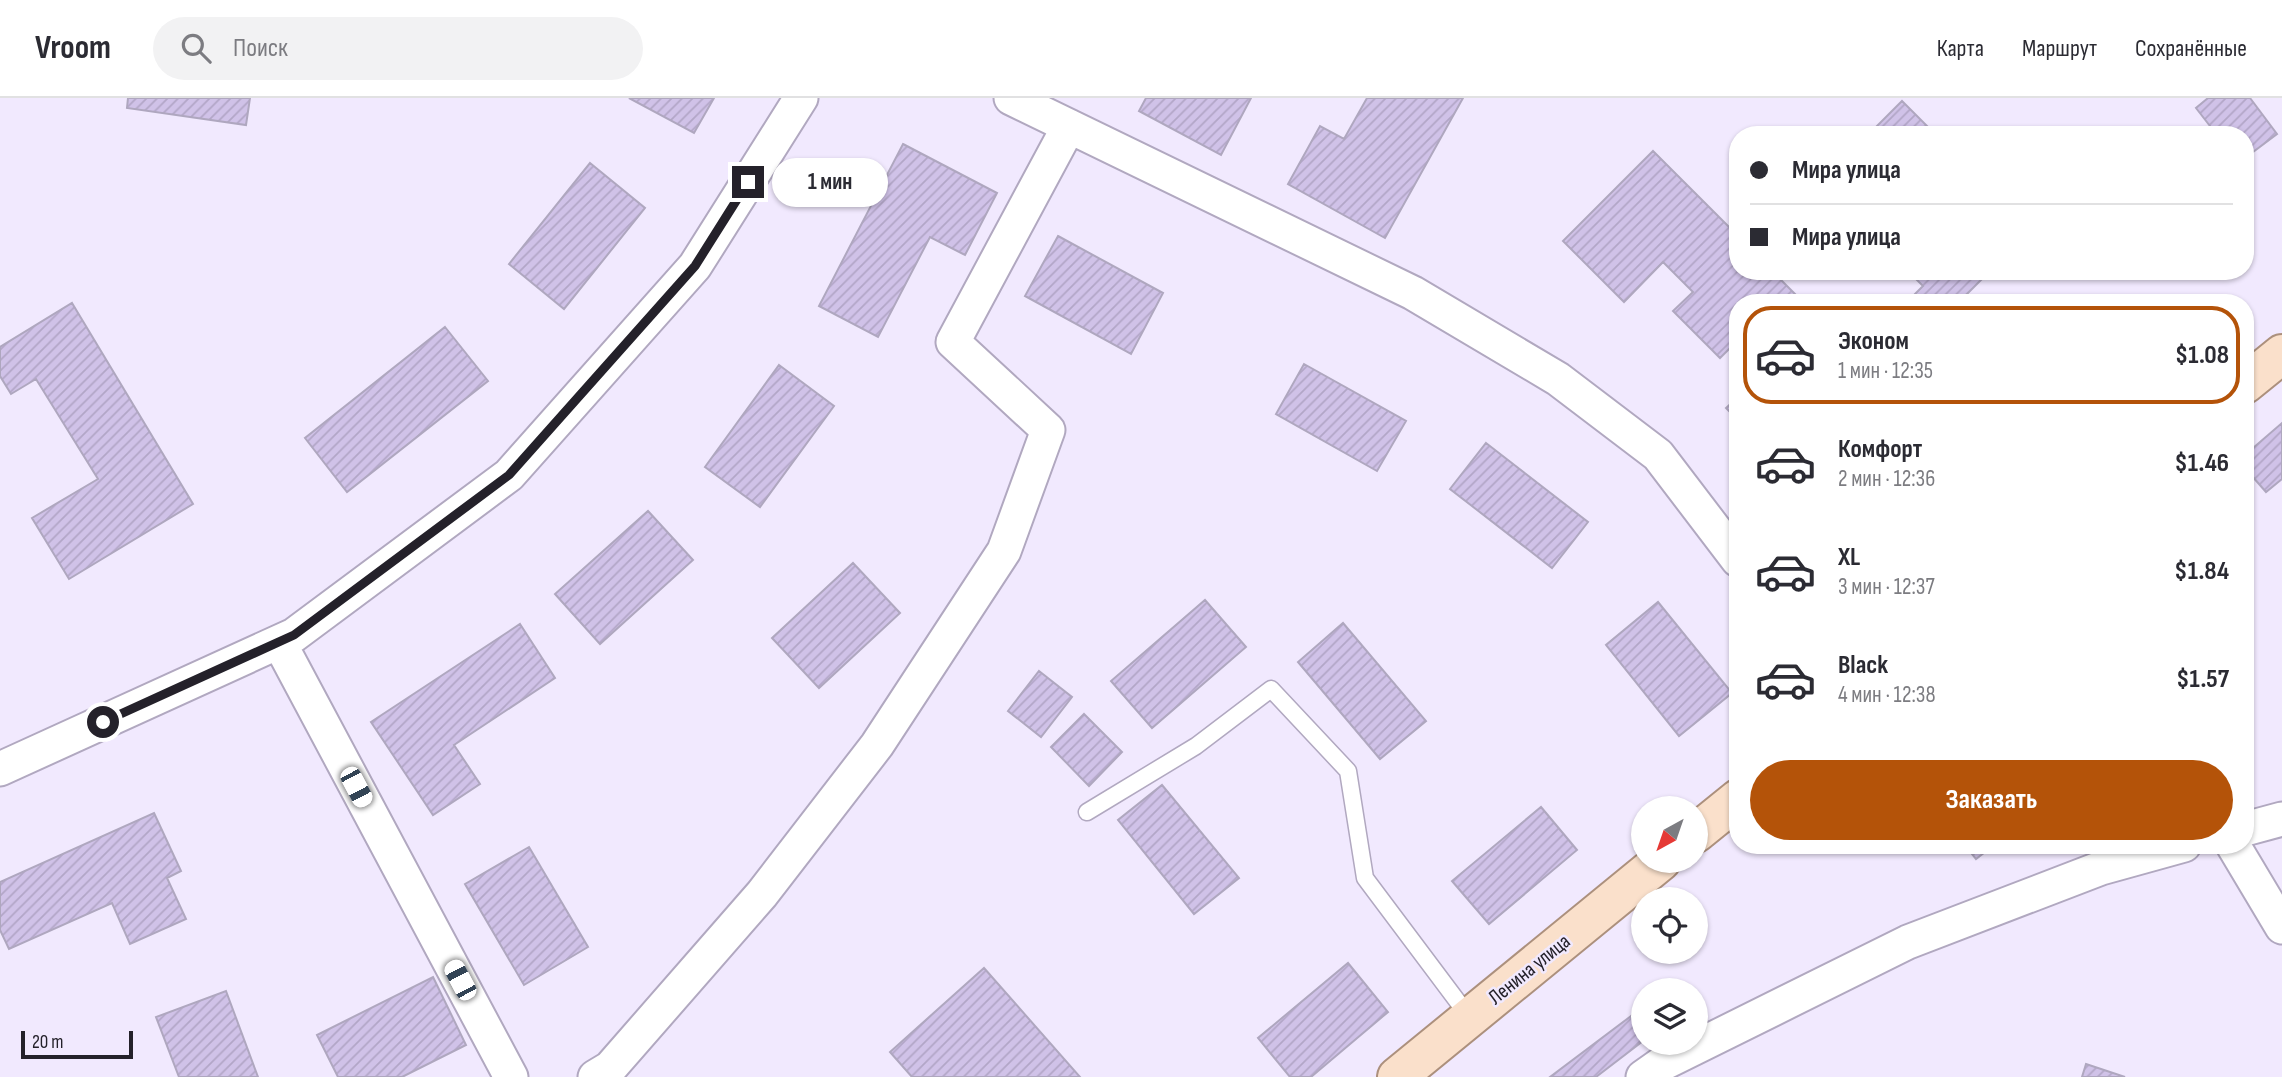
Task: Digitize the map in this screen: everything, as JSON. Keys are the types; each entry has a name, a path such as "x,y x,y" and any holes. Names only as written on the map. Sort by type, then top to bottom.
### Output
{"main road":[{"path":"2254,377 2282,354"},
{"path":"1708,823 1729,806"},
{"name":"Ленина улица","path":"1397,1077 1646,873"}],"street":[{"path":"0,769 294,635 509,475 695,266 801,98"},
{"path":"1011,98 1413,293 1558,379 1658,455 1729,548"},
{"path":"596,1077 610,1068 762,894 877,744 1004,551 1048,430 953,342 1069,127"},
{"path":"279,642 511,1077"},
{"path":"2254,827 2282,819"},
{"path":"1643,1077 1660,1065 1908,942 2101,868 2152,854"},
{"path":"2238,854 2282,927"}],"lane":[{"path":"1087,812 1196,746 1271,689 1348,771 1365,878 1469,1018"}],"building":[{"path":"128,98 250,98 246,125 127,108"},
{"path":"629,98 714,98 694,133"},
{"path":"1146,98 1251,98 1221,155 1139,111"},
{"path":"1367,98 1463,98 1385,238 1288,184 1320,126 1344,139"},
{"path":"2208,98 2250,98 2277,134 2254,151 2254,126 2210,126 2196,108"},
{"path":"1902,101 1927,126 1877,126"},
{"path":"903,144 997,193 965,255 930,237 878,337 819,306"},
{"path":"1653,151 1729,227 1729,280 1781,280 1795,294 1729,294 1729,349 1720,358 1673,311 1693,292 1663,262 1624,302 1563,241"},
{"path":"590,163 645,208 564,309 509,264"},
{"path":"1058,236 1163,293 1131,354 1025,296"},
{"path":"1917,280 1981,280 1967,294 1915,294 1923,286"},
{"path":"72,303 193,504 69,579 32,518 98,479 36,379 11,394 0,376 0,347"},
{"path":"445,327 488,381 347,492 305,438"},
{"path":"1304,364 1406,421 1377,471 1276,414"},
{"path":"779,365 834,406 760,507 705,467"},
{"path":"2282,423 2282,479 2266,492 2254,478 2254,447"},
{"path":"1486,443 1588,522 1552,568 1450,489"},
{"path":"648,511 693,560 600,644 555,594"},
{"path":"853,563 900,613 819,688 772,638"},
{"path":"1205,600 1246,647 1152,728 1111,681"},
{"path":"1658,602 1729,689 1729,695 1679,736 1606,645"},
{"path":"1343,623 1426,721 1380,759 1298,662"},
{"path":"520,624 555,678 454,745 480,784 433,815 371,722"},
{"path":"1039,671 1072,697 1041,737 1008,711"},
{"path":"1084,714 1122,752 1089,786 1051,747"},
{"path":"1162,785 1239,878 1194,914 1118,820"},
{"path":"1541,807 1577,850 1489,924 1452,881"},
{"path":"154,813 181,871 167,878 186,919 130,944 112,903 9,949 0,930 0,882"},
{"path":"529,847 588,947 524,985 465,884"},
{"path":"1348,963 1388,1012 1311,1077 1290,1077 1258,1038"},
{"path":"984,968 1080,1077 912,1077 890,1052"},
{"path":"433,977 466,1045 402,1077 338,1077 317,1035"},
{"path":"226,991 258,1077 179,1077 156,1017"},
{"path":"1631,1016 1631,1050 1596,1077 1550,1077"},
{"path":"2086,1064 2125,1077 2082,1077"}],"route":[{"path":"103,722 294,635 509,475 695,266 748,182"}]}
